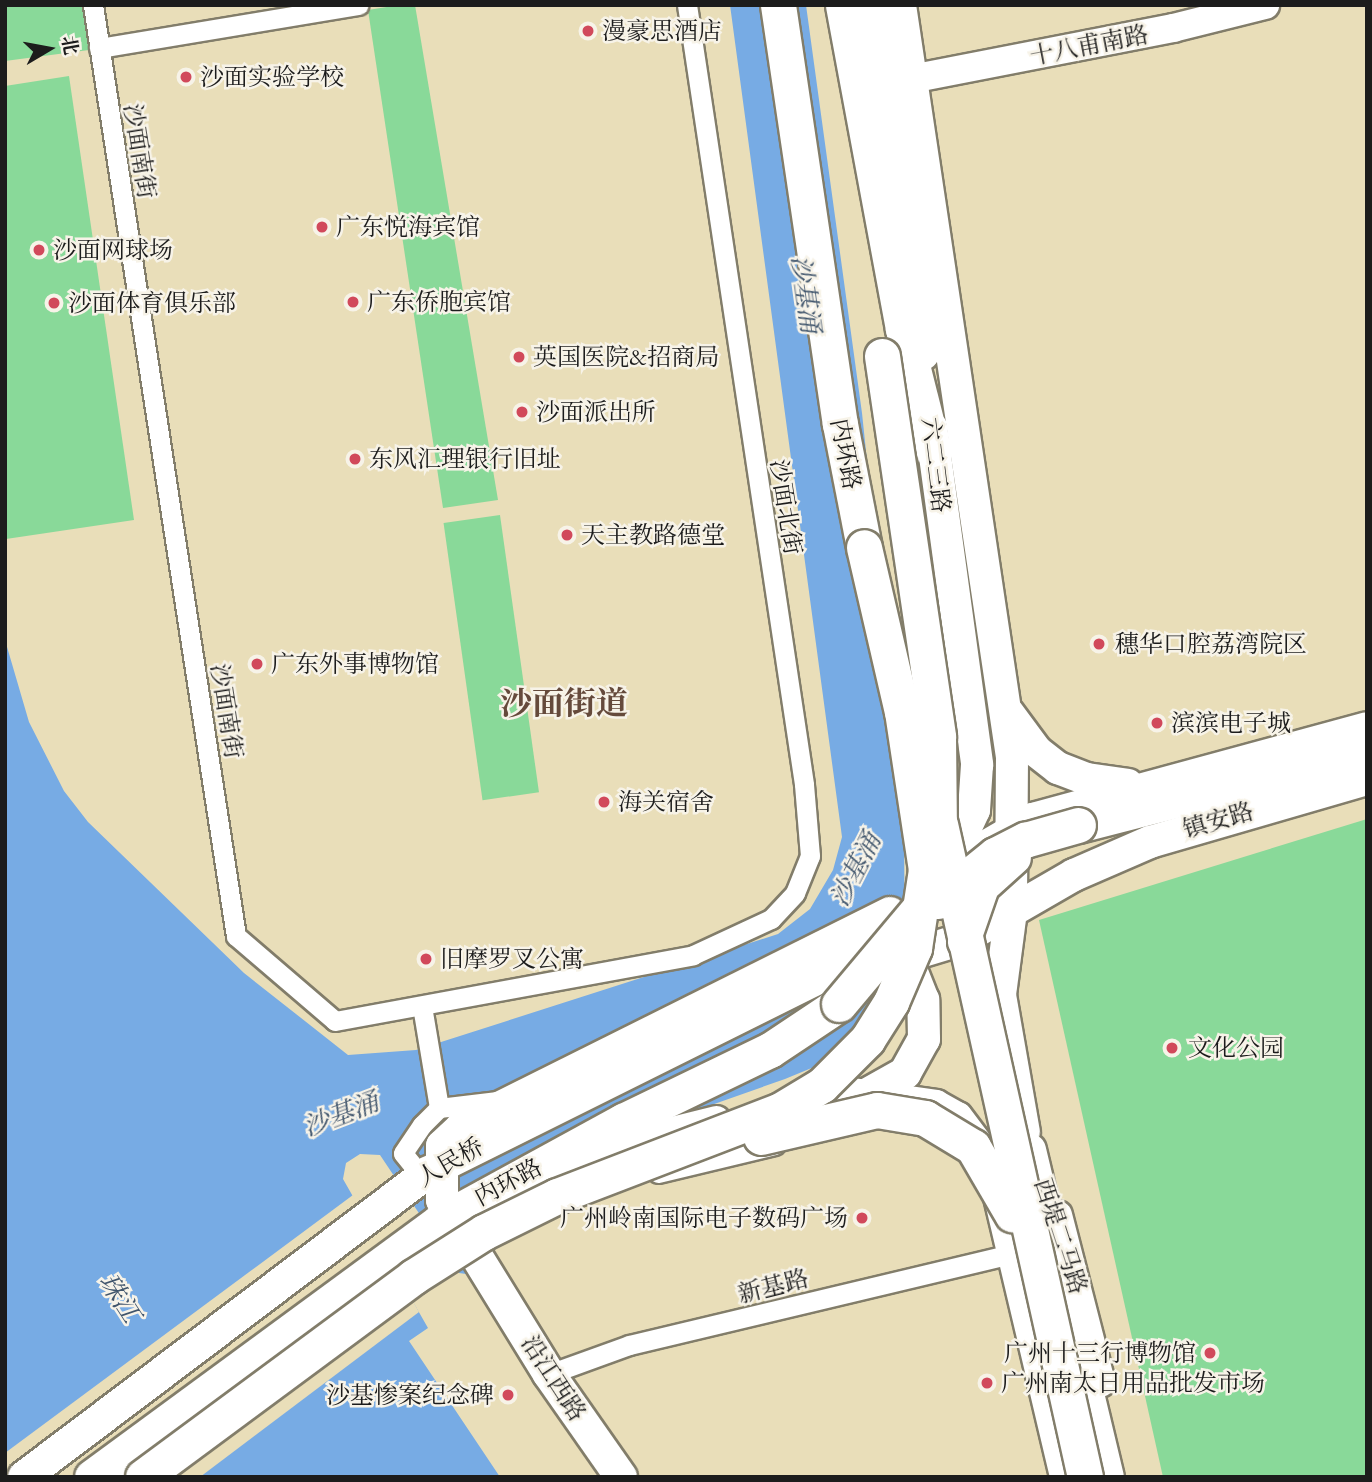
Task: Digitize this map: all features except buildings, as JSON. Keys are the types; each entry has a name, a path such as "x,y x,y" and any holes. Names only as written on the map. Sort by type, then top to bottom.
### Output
{"highway":[{"name":"内环路","path":"143,1477 451,1252 506,1219 595,1182 725,1135 802,1099 839,1070 867,1040 906,970 921,925 925,850 904,722 864,547 838,411 778,5"},
{"name":"内环路","path":"92,1477 453,1216 624,1121 770,1050 839,1004 920,908 935,868 939,836 938,737 833,5"},
{"path":"843,5 903,329 934,452"},
{"path":"864,547 932,791 1029,1209 1085,1477"},
{"path":"839,1004 874,977 929,910 982,864 1025,840 1367,751"},
{"path":"595,1182 834,1118 889,1110 925,1118 958,1135 983,1160 1007,1213"}],"main road":[{"name":"六二三路","path":"876,5 934,452 965,654 977,765 974,810 953,855 892,917"},
{"name":"六二三路","path":"900,5 1006,709 1013,826 997,914 1000,995"},
{"name":"十八甫南路","path":"911,79 1173,28 1265,5"},
{"path":"965,654 996,650"},
{"path":"1006,709 1036,751 1058,768 1087,779 1140,786"},
{"path":"892,917 1013,826 1140,786 1367,728"},
{"name":"镇安路","path":"997,914 1074,876 1181,830 1367,779"},
{"path":"1072,1477 1007,1213 966,999 962,965 965,934 974,903 993,876 1026,850 1078,825"},
{"path":"1000,995 1033,916 1074,876"},
{"path":"453,1216 438,1160 449,1137 533,1091 948,890 970,889 985,900 997,914"},
{"name":"人民桥","path":"45,1477 391,1211 456,1167 760,1018 876,965 942,948 997,914"},
{"name":"人民桥","path":"24,1477 427,1173 833,971 860,956 892,917"},
{"path":"492,1276 489,1233 500,1213 523,1194 628,1142 700,1126 778,1121 866,1095 905,1073 924,1039 923,1000 906,957"},
{"name":"西堤二马路","path":"1000,995 1030,1150 1075,1267 1122,1477"},
{"name":"西堤二马路","path":"866,1095 921,1100 958,1116 986,1156 1007,1213 1012,1254 1064,1477"},
{"path":"1030,1150 1084,1367 1108,1477"},
{"path":"1030,1150 1046,1261 1095,1477"},
{"name":"沿江西路","path":"453,1216 492,1276 549,1374 621,1477"}],"street":[{"name":"沙面南街","path":"93,5 236,936 335,1021 422,1011 693,955"},
{"path":"99,48 358,5"},
{"name":"沙面北街","path":"687,5 802,771 810,856 794,893 771,919 693,955"},
{"path":"422,1011 439,1108"},
{"path":"453,1216 403,1153 439,1108 495,1102 533,1091"},
{"path":"492,1276 500,1239 549,1209 684,1166 870,1126 912,1129 958,1151 982,1177 1007,1213"},
{"name":"新基路","path":"549,1374 629,1345 1012,1254"}],"green space":[{"path":"5,5 82,5 89,50 5,61"},
{"path":"415,5 498,500 443,508 368,10"},
{"name":"沙面体育俱乐部","path":"69,76 134,520 6,539 5,86"},
{"path":"500,515 539,792 483,800 444,523"},
{"name":"文化公园","path":"1367,819 1367,1477 1163,1477 1039,920"}],"water":[{"path":"730,5 806,5 862,413 904,814 905,1002 877,1041 785,1079 609,1141 506,1191 466,1274 459,1273 380,1155 360,1154 346,1163 343,1179 428,1328 409,1341 500,1477 5,1477 5,640 29,722 64,791 88,822 244,973 348,1055 416,1050 778,934 810,909 833,870 842,837"}],"pier":[{"path":"353,1195 419,1312 200,1477 5,1477 5,1453"}],"place":[{"name":"漫豪思酒店","path":"588,31"},
{"name":"沙面实验学校","path":"186,77"},
{"name":"广东悦海宾馆","path":"322,227"},
{"name":"沙面网球场","path":"39,250"},
{"name":"广东侨胞宾馆","path":"353,302"},
{"name":"沙面体育俱乐部","path":"54,303"},
{"name":"英国医院&招商局","path":"519,357"},
{"name":"沙面派出所","path":"522,412"},
{"name":"东风汇理银行旧址","path":"355,459"},
{"name":"天主教路德堂","path":"567,535"},
{"name":"穗华口腔荔湾院区","path":"1099,644"},
{"name":"广东外事博物馆","path":"257,664"},
{"name":"滨滨电子城","path":"1157,723"},
{"name":"海关宿舍","path":"604,802"},
{"name":"旧摩罗叉公寓","path":"426,959"},
{"name":"文化公园","path":"1172,1048"},
{"name":"广州岭南国际电子数码广场","path":"862,1218"},
{"name":"广州十三行博物馆","path":"1210,1353"},
{"name":"广州南太日用品批发市场","path":"987,1383"},
{"name":"沙基惨案纪念碑","path":"508,1395"}],"district":[{"name":"沙面街道","path":"564,703"}],"water label":[{"name":"沙基涌","path":"805,294"},
{"name":"沙基涌","path":"856,870"},
{"name":"沙基涌","path":"341,1115"},
{"name":"珠江","path":"119,1298"}]}
